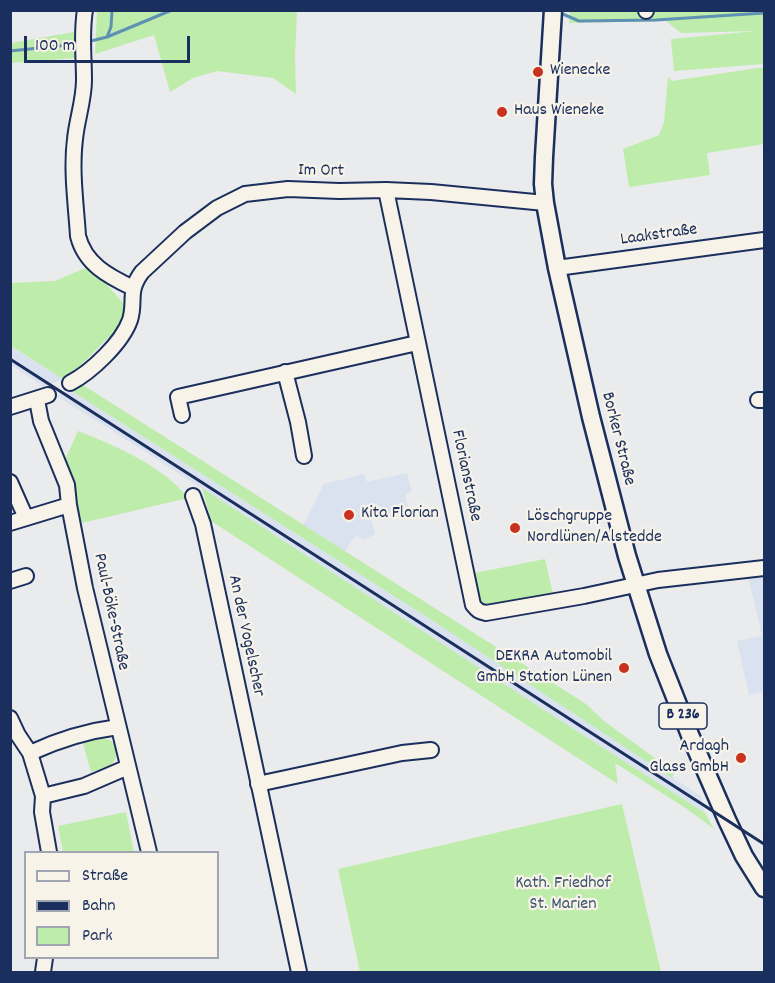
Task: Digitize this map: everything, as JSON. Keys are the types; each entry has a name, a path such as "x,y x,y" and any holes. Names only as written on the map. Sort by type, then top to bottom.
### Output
{"main road":[{"name":"Borker Straße","path":"553,13 543,184 557,268 591,417 622,536 658,654 690,735 735,837 744,856 765,888"}],"street":[{"path":"70,383 104,357 124,333 130,319 133,288 107,275 89,258 78,236 73,160 84,80 82,26 86,10"},
{"name":"Im Ort","path":"133,288 142,272 185,232 217,208 245,194 288,189 386,190 545,203"},
{"name":"Florianstraße","path":"386,190 473,605 476,610 486,613 636,585"},
{"name":"Laakstraße","path":"557,268 765,240"},
{"path":"182,415 178,397 417,343"},
{"path":"285,372 304,456"},
{"name":"Paul-Böke-Straße","path":"10,406 43,397 41,421 67,485 85,588 149,851"},
{"path":"10,482 26,518"},
{"name":"An der Vogelscher","path":"193,496 204,524 299,972"},
{"path":"10,523 69,505"},
{"path":"636,585 658,580 765,568"},
{"path":"10,580 26,576"},
{"path":"10,718 30,753 43,795 42,812 49,851"},
{"path":"30,753 80,734 117,727"},
{"path":"258,784 391,756 431,750"},
{"path":"43,795 84,786 128,767"}],"shaded area":[{"path":"10,346 63,379 44,387 11,365"},
{"path":"70,390 430,619 701,796 705,813 57,396"},
{"name":"Kita Florian","path":"407,473 412,492 405,494 409,511 371,518 375,534 364,540 356,535 345,551 303,525 324,484 364,474 367,482"},
{"name":"Ardagh Glass GmbH","path":"764,574 764,692 749,695 737,641 762,636 748,576"}],"green space":[{"path":"97,11 297,11 296,94 273,78 217,71 193,78 170,92 154,35 95,54"},
{"path":"570,11 764,11 764,64 674,71 671,39 756,31 681,33 666,21 569,23"},
{"path":"74,32 77,58 11,63 11,43"},
{"path":"764,67 764,144 707,153 710,175 629,187 623,149 659,135 664,122 668,77 672,81"},
{"path":"90,266 126,306 116,330 81,365 63,379 11,346 10,283 55,281"},
{"path":"83,385 586,704 604,721 674,772 672,778 430,619 70,390"},
{"path":"78,431 138,458 166,476 188,498 82,523 74,489 63,464"},
{"path":"202,488 705,813 714,829 615,763 618,784 211,521"},
{"path":"545,559 553,594 481,606 475,573"},
{"path":"96,736 110,740 117,746 117,753 111,765 91,772 82,740"},
{"name":"Kath. Friedhof St. Marien","path":"622,804 661,972 360,972 338,869"},
{"path":"126,812 134,851 63,851 58,826"}],"waterway":[{"path":"107,37 111,27 112,10"},
{"path":"87,42 107,37 172,10"},
{"path":"558,12 579,21 656,20 764,13"},
{"path":"10,51 78,44"}],"railway":[{"path":"10,359 764,844"}],"place":[{"name":"Wienecke","path":"538,72"},
{"name":"Haus Wieneke","path":"502,112"},
{"name":"Kita Florian","path":"349,515"},
{"name":"Löschgruppe Nordlünen/Alstedde","path":"515,528"},
{"name":"DEKRA Automobil GmbH Station Lünen","path":"624,668"},
{"name":"Ardagh Glass GmbH","path":"741,758"}]}
